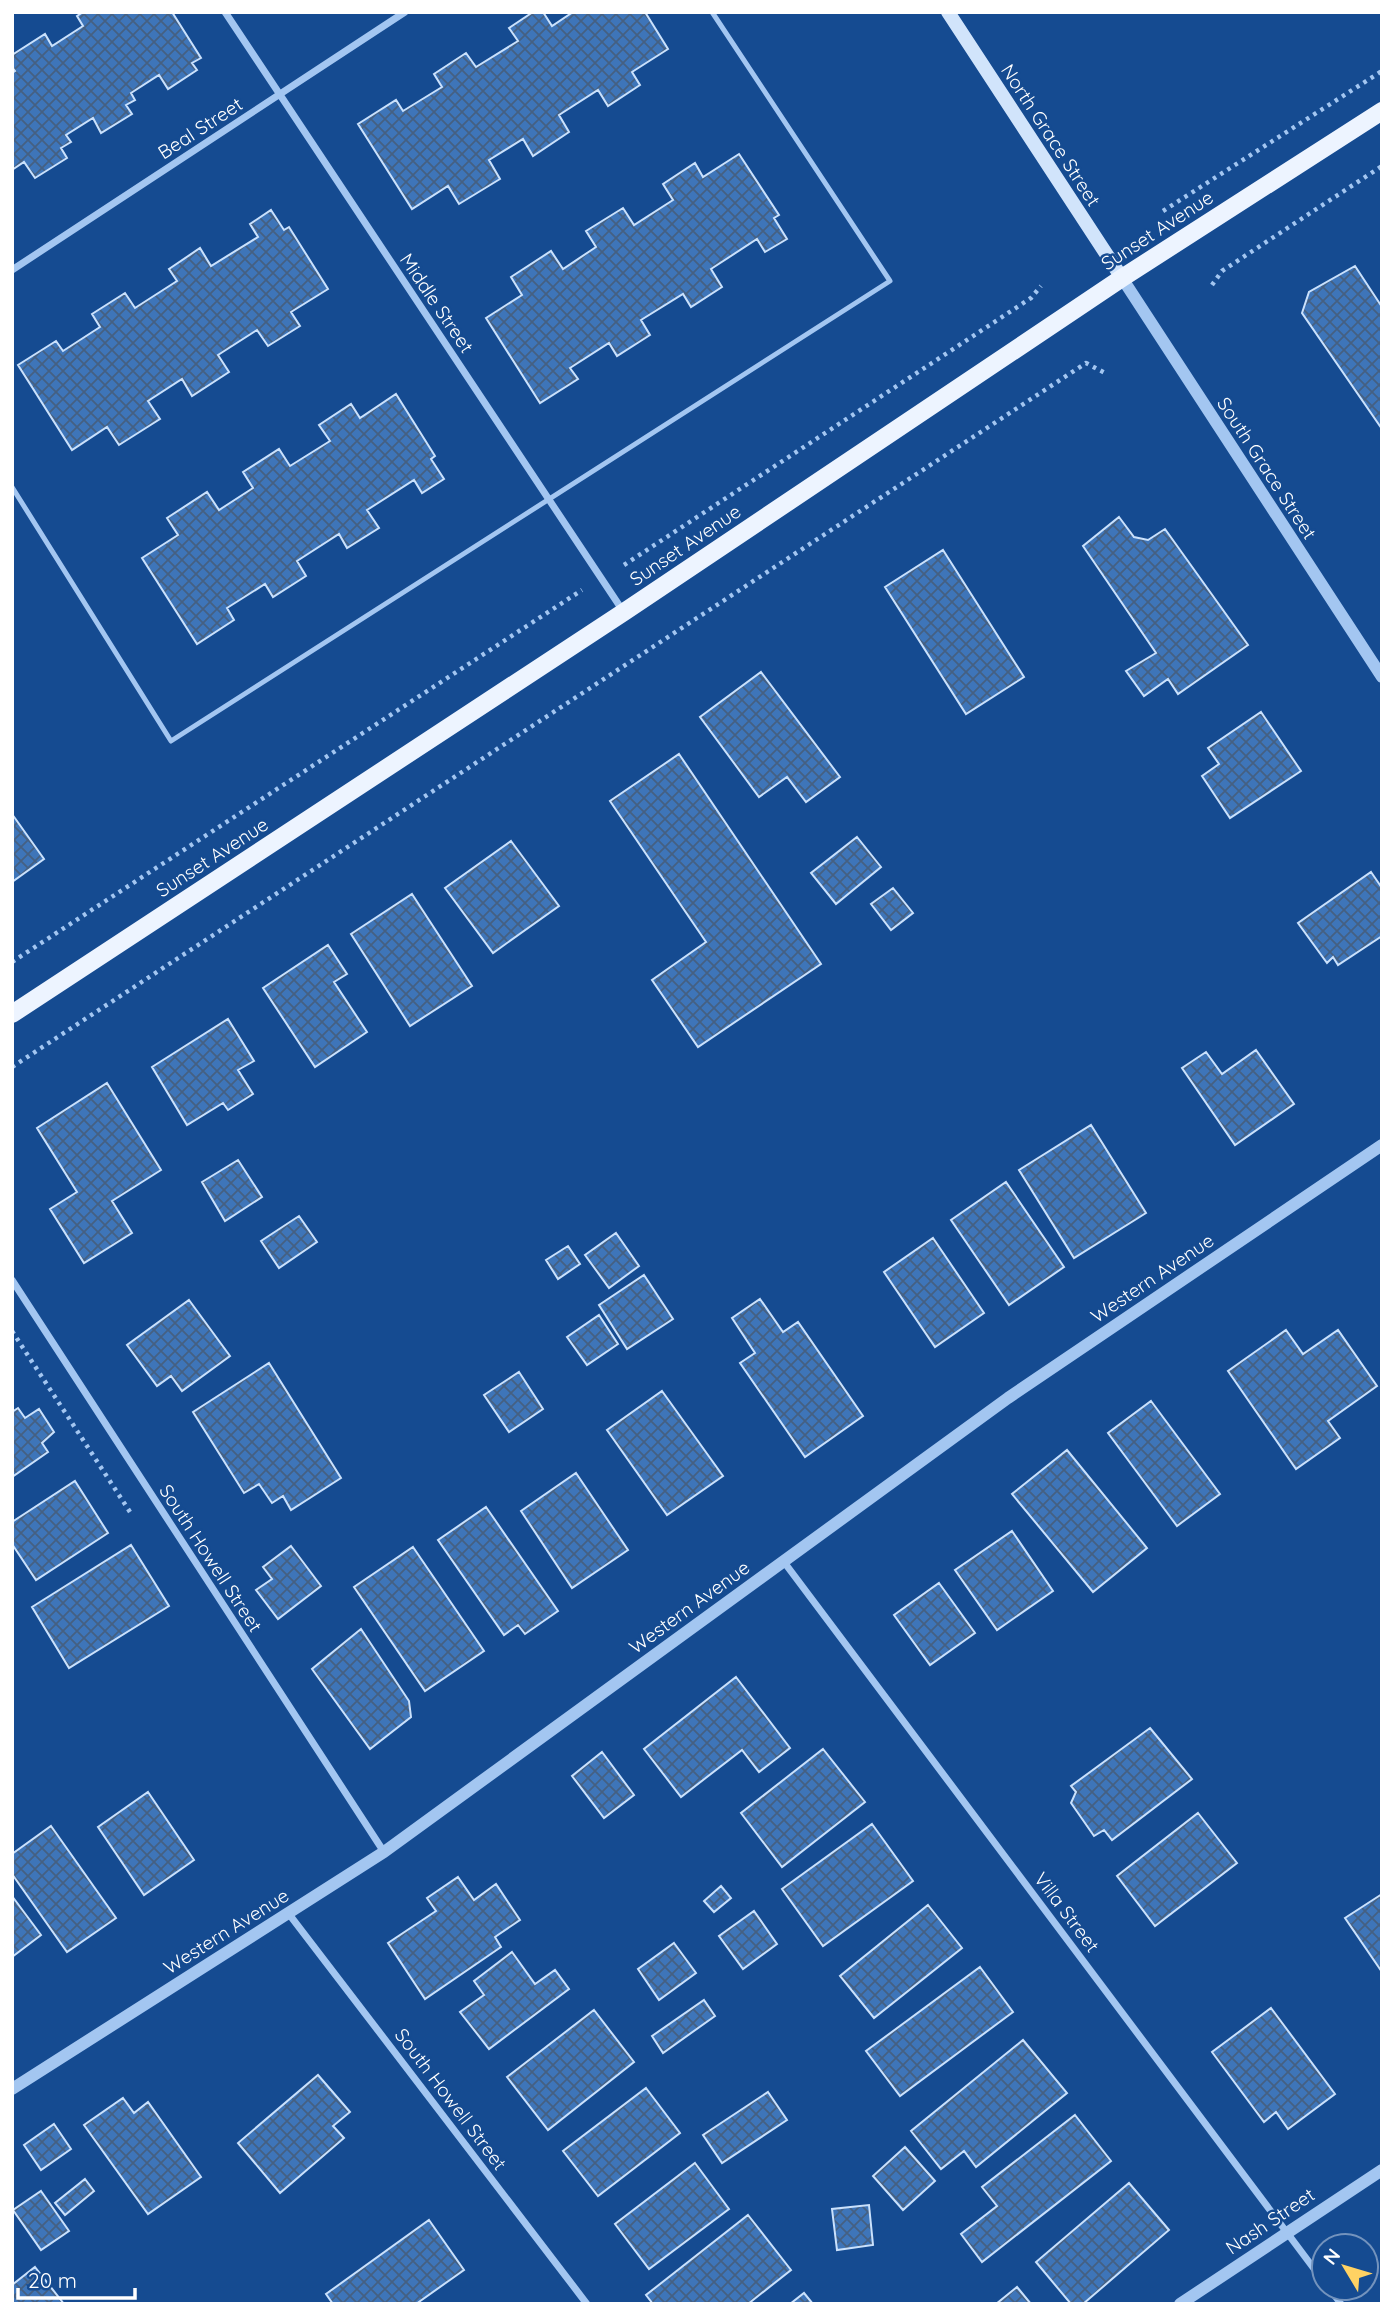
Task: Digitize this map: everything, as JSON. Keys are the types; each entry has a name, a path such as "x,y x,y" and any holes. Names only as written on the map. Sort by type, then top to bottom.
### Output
{"main road":[{"name":"North Grace Street","path":"948,12 1122,278"},
{"name":"Sunset Avenue","path":"12,1014 624,612 1122,278 1382,111"}],"street":[{"name":"Middle Street","path":"225,12 624,612"},
{"name":"Beal Street","path":"12,270 405,12"},
{"name":"South Grace Street","path":"1122,278 1382,677"},
{"name":"Western Avenue","path":"12,2089 384,1852 1009,1398 1382,1145"},
{"name":"South Howell Street","path":"12,1280 384,1852"},
{"name":"Villa Street","path":"784,1562 1310,2263"},
{"name":"South Howell Street","path":"289,1914 587,2304"},
{"name":"Nash Street","path":"1180,2304 1382,2170"}],"lane":[{"path":"12,487 171,741 890,281 712,12"}],"path":[{"path":"1163,211 1382,71"},
{"path":"1212,285 1222,271 1382,166"},
{"path":"624,565 1031,298 1041,286"},
{"path":"12,1067 1086,363 1105,373"},
{"path":"12,962 583,590"}],"building":[{"path":"83,12 172,12 201,58 192,63 197,70 168,89 159,75 131,93 135,100 126,105 132,114 101,133 93,118 66,135 71,142 61,148 67,158 35,178 24,162 12,170 12,73 15,71 12,67 12,55 45,34 52,46 83,26 77,16"},
{"path":"533,12 543,12 552,26 573,12 645,12 668,49 632,72 640,85 608,106 598,90 559,115 569,132 533,156 523,139 489,160 500,179 459,204 448,186 412,209 358,124 396,100 403,111 442,87 434,74 466,53 476,67 518,41 509,28"},
{"path":"739,154 779,215 774,218 787,239 765,252 757,239 711,269 722,287 691,307 683,294 641,320 650,335 617,356 609,343 570,368 578,379 540,403 486,318 522,295 511,277 551,251 563,269 596,247 586,231 623,208 634,225 673,200 663,184 695,163 703,177"},
{"path":"271,210 284,230 289,227 328,289 291,312 300,326 268,346 257,330 218,355 229,372 192,396 182,379 148,401 160,419 119,445 107,427 72,450 18,365 56,341 63,351 100,327 92,314 125,293 135,308 177,281 169,269 200,248 211,266 258,237 250,224"},
{"path":"1355,266 1382,307 1382,429 1302,313 1309,292"},
{"path":"396,394 435,456 431,459 444,479 422,493 414,480 367,510 379,528 347,548 339,534 297,561 306,576 273,597 265,584 227,608 234,620 197,644 142,558 178,535 167,518 207,492 219,510 253,488 243,472 279,449 290,466 330,441 319,425 351,404 360,418"},
{"path":"1119,517 1134,537 1148,540 1165,529 1248,645 1178,694 1168,679 1144,696 1126,671 1156,653 1083,546"},
{"path":"943,550 1024,677 966,714 885,587"},
{"path":"761,672 840,777 806,802 787,777 759,797 700,717"},
{"path":"1261,712 1301,771 1230,818 1202,776 1219,764 1208,748"},
{"path":"679,754 821,964 698,1047 652,980 706,942 610,801"},
{"path":"12,814 44,859 12,882"},
{"path":"857,837 881,867 836,904 811,873"},
{"path":"511,841 559,906 493,953 445,888"},
{"path":"1371,872 1382,888 1382,936 1338,965 1333,957 1327,963 1298,923"},
{"path":"893,888 913,913 891,930 871,904"},
{"path":"412,894 472,986 410,1026 351,934"},
{"path":"328,945 347,974 334,982 367,1032 315,1067 263,988"},
{"path":"228,1019 254,1061 238,1070 253,1094 228,1110 223,1103 187,1125 152,1067"},
{"path":"1256,1050 1294,1104 1235,1145 1182,1068 1206,1052 1222,1074"},
{"path":"107,1083 161,1170 112,1201 132,1233 84,1263 50,1209 77,1192 37,1128"},
{"path":"1091,1125 1146,1213 1074,1258 1019,1170"},
{"path":"238,1160 262,1197 225,1221 202,1182"},
{"path":"1006,1182 1064,1267 1009,1305 951,1220"},
{"path":"299,1216 317,1242 279,1268 261,1241"},
{"path":"616,1233 639,1266 609,1288 585,1255"},
{"path":"933,1238 984,1313 935,1347 884,1272"},
{"path":"568,1246 580,1264 558,1279 546,1260"},
{"path":"644,1275 673,1319 627,1349 599,1305"},
{"path":"760,1299 783,1332 798,1322 863,1416 805,1457 740,1363 755,1353 732,1318"},
{"path":"189,1300 230,1356 182,1391 171,1376 157,1386 127,1345"},
{"path":"599,1315 618,1344 587,1365 567,1337"},
{"path":"1286,1330 1303,1354 1338,1330 1377,1386 1328,1421 1340,1438 1296,1469 1228,1371"},
{"path":"269,1363 341,1478 291,1510 283,1496 272,1503 259,1484 244,1493 193,1412"},
{"path":"519,1372 543,1409 509,1432 484,1395"},
{"path":"662,1391 723,1476 667,1515 607,1430"},
{"path":"1151,1401 1220,1494 1177,1526 1108,1433"},
{"path":"18,1408 25,1418 39,1409 54,1432 42,1443 48,1452 12,1477 12,1412"},
{"path":"1067,1450 1147,1548 1093,1592 1012,1494"},
{"path":"576,1473 628,1550 572,1588 521,1511"},
{"path":"75,1481 108,1533 36,1580 12,1544 12,1522"},
{"path":"486,1507 558,1611 525,1634 518,1625 504,1635 438,1540"},
{"path":"1012,1531 1053,1591 997,1630 955,1570"},
{"path":"131,1545 169,1606 69,1668 32,1607"},
{"path":"291,1546 321,1586 278,1619 256,1590 272,1579 263,1567"},
{"path":"413,1547 484,1651 425,1691 354,1587"},
{"path":"939,1583 975,1633 930,1665 894,1615"},
{"path":"361,1629 409,1701 411,1717 370,1749 312,1669"},
{"path":"736,1677 790,1748 759,1772 742,1750 681,1797 644,1749"},
{"path":"1150,1728 1192,1779 1112,1840 1104,1830 1094,1836 1071,1803 1076,1792 1071,1786"},
{"path":"823,1749 865,1802 782,1867 741,1813"},
{"path":"602,1752 634,1795 604,1818 572,1776"},
{"path":"148,1792 194,1860 144,1895 98,1827"},
{"path":"1198,1813 1237,1863 1155,1926 1117,1876"},
{"path":"872,1824 913,1881 823,1946 782,1889"},
{"path":"51,1826 116,1918 67,1952 12,1874 12,1854"},
{"path":"458,1877 474,1900 496,1884 520,1920 495,1937 501,1947 425,1999 388,1943 436,1911 427,1898"},
{"path":"721,1886 731,1898 714,1912 704,1901"},
{"path":"1382,1894 1382,1972 1345,1918"},
{"path":"12,1896 41,1935 12,1957"},
{"path":"928,1905 962,1948 874,2018 840,1976"},
{"path":"754,1911 777,1944 743,1969 719,1936"},
{"path":"674,1943 696,1973 659,2000 638,1969"},
{"path":"512,1952 535,1984 555,1970 569,1989 489,2049 460,2012 484,1995 474,1981"},
{"path":"980,1967 1013,2012 900,2096 866,2051"},
{"path":"704,2000 715,2016 663,2053 652,2036"},
{"path":"1271,2008 1335,2094 1288,2129 1276,2112 1264,2122 1212,2052"},
{"path":"594,2010 634,2062 548,2130 507,2077"},
{"path":"1023,2040 1067,2093 976,2167 964,2151 941,2169 911,2131"},
{"path":"318,2075 350,2112 333,2126 344,2138 280,2193 238,2143"},
{"path":"646,2088 680,2133 598,2196 563,2151"},
{"path":"768,2092 787,2120 722,2163 703,2135"},
{"path":"123,2098 134,2113 148,2102 201,2177 148,2214 84,2125"},
{"path":"1075,2115 1111,2161 982,2262 961,2234 997,2206 982,2187"},
{"path":"54,2124 71,2149 41,2170 24,2145"},
{"path":"905,2147 935,2181 903,2210 873,2176"},
{"path":"695,2163 729,2209 649,2269 615,2224"},
{"path":"85,2179 94,2191 65,2215 55,2203"},
{"path":"1129,2183 1169,2230 1083,2304 1071,2304 1036,2262"},
{"path":"41,2191 69,2231 41,2250 13,2210"},
{"path":"869,2205 873,2245 837,2250 832,2209"},
{"path":"748,2215 791,2270 748,2304 653,2304 646,2295"},
{"path":"429,2220 464,2270 416,2304 333,2304 326,2294"},
{"path":"35,2267 64,2304 12,2304 12,2285"},
{"path":"1017,2287 1031,2304 996,2304"},
{"path":"804,2293 813,2304 790,2304"}]}
